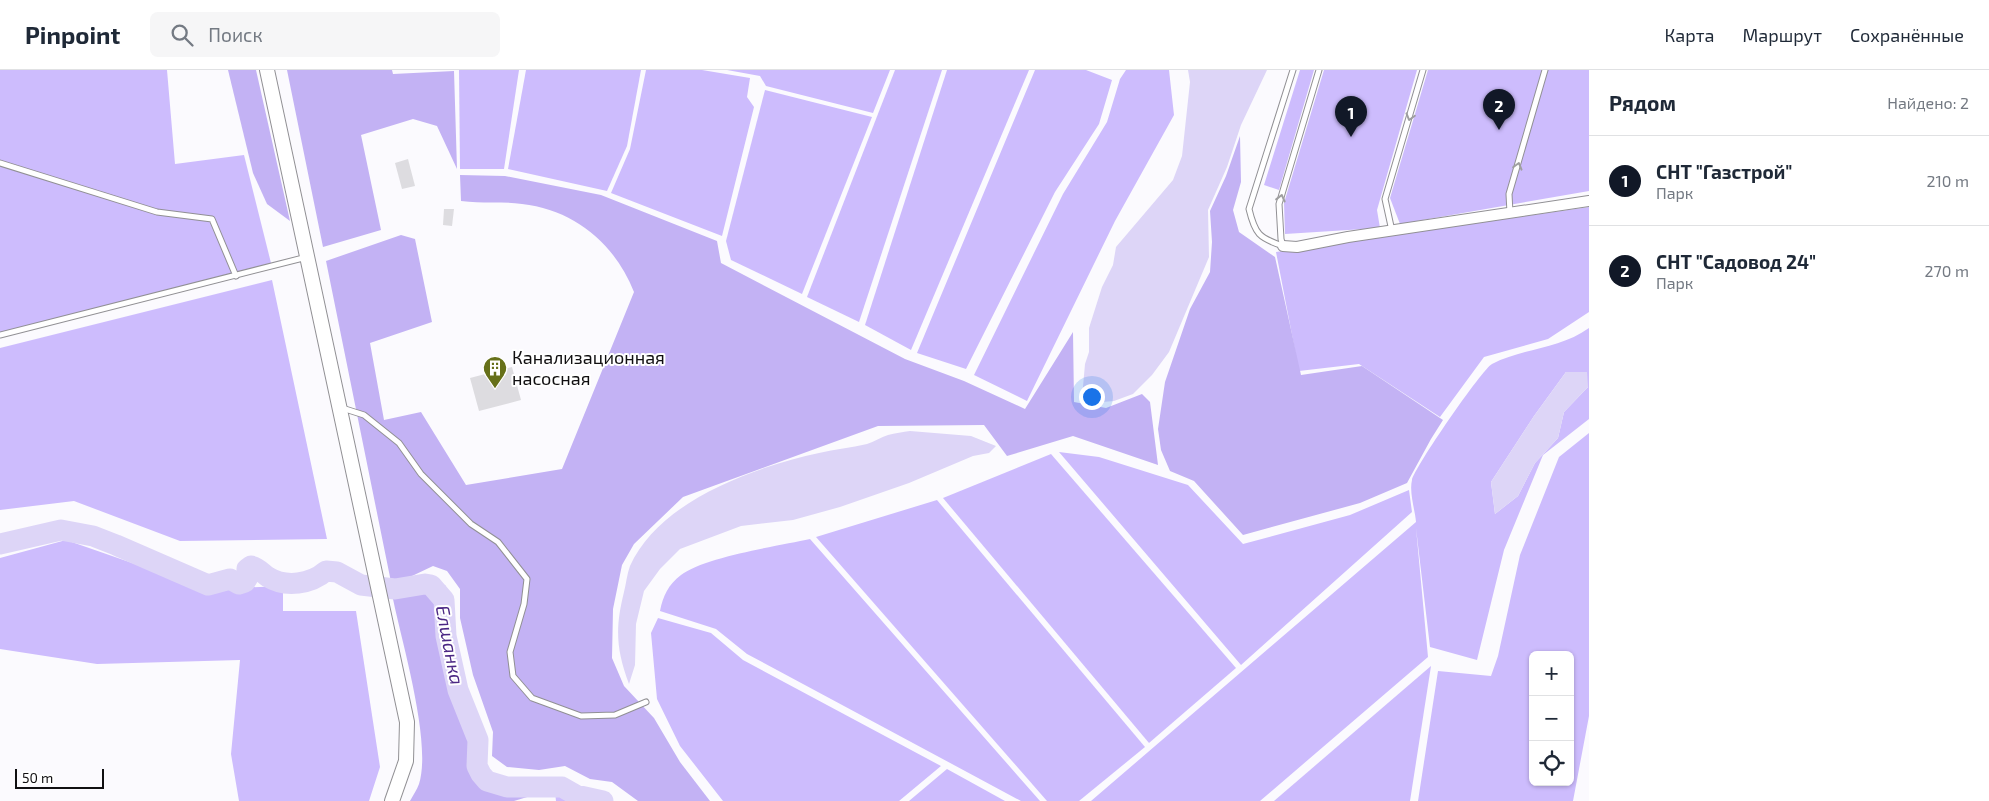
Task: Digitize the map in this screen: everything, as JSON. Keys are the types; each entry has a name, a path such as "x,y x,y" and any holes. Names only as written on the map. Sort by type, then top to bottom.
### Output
{"main road":[{"path":"267,70 406,722 406,761 392,801"}],"street":[{"path":"1284,246 1297,246 1392,232 1589,201"}],"lane":[{"path":"1284,246 1265,240 1254,229 1249,209 1293,70"},
{"path":"1284,246 1281,238 1279,204 1319,70"},
{"path":"1392,232 1386,200 1424,70"},
{"path":"1510,213 1510,194 1545,70"},
{"path":"0,163 157,212 212,220 236,276"},
{"path":"0,335 307,257"},
{"path":"339,407 364,416 399,444 421,474 471,524 498,542 528,579 524,604 510,652 513,676 532,698 581,716 615,715 646,702"}],"shaded area":[{"path":"0,70 167,70 175,164 244,155 271,263 0,333"},
{"path":"228,70 256,70 290,221 267,204 253,173"},
{"path":"287,70 392,70 393,74 454,71 457,169 437,126 413,119 361,135 381,230 323,247"},
{"path":"459,70 519,70 504,169 460,169"},
{"path":"526,70 641,70 627,146 607,191 508,169"},
{"path":"646,70 702,70 750,78 747,97 754,107 722,236 611,193 630,149"},
{"path":"727,70 890,70 873,113 766,86 760,76"},
{"path":"895,70 942,70 859,322 807,297"},
{"path":"947,70 1029,70 911,350 865,325"},
{"path":"1035,70 1086,70 1112,80 1099,124 1055,192 966,369 917,353"},
{"path":"1126,70 1169,70 1174,115 1115,221 1027,401 974,375 1063,194 1107,122 1120,79"},
{"path":"1188,70 1267,70 1241,125 1227,167 1208,210 1209,257 1169,352 1152,375 1133,394 1114,401 1091,403 1082,398 1085,364 1089,352 1089,328 1102,287 1113,265 1116,247 1173,180 1182,156 1190,82"},
{"path":"1300,70 1314,70 1279,190 1264,185"},
{"path":"1324,70 1417,70 1377,210 1380,228 1285,234 1284,203"},
{"path":"1428,70 1589,70 1589,191 1400,224 1390,198"},
{"path":"765,90 872,117 802,294 731,260 726,241"},
{"path":"1240,136 1241,182 1233,210 1239,232 1275,257 1301,375 1362,366 1443,420 1407,483 1360,503 1243,535 1194,481 1170,471 1161,450 1158,429 1165,382 1190,309 1210,272 1212,242 1210,211 1226,176"},
{"path":"460,175 505,176 601,195 717,241 721,263 905,359 964,381 1025,409 1073,332 1074,402 1106,408 1142,394 1150,402 1158,465 1073,436 1007,456 984,425 878,426 683,497 634,544 622,565 613,609 612,658 624,686 654,718 680,762 710,801 638,801 612,782 590,779 565,766 539,770 507,767 492,756 493,732 473,675 460,618 460,589 447,571 433,566 412,576 391,582 326,261 401,235 415,239 432,322 370,343 384,420 421,412 466,485 562,469 634,292 616,259 591,232 576,222 541,208 522,204 461,201"},
{"path":"1589,207 1589,312 1548,339 1484,357 1440,417 1359,364 1299,371 1276,252"},
{"path":"272,280 327,539 180,541 74,501 0,510 0,348"},
{"path":"1589,328 1589,419 1543,455 1504,550 1477,660 1430,647 1416,528 1428,657 1260,801 1091,801 1416,522 1411,490 1412,480 1424,457 1449,419 1476,382 1492,364 1578,335","holes":["1566,372 1588,387 1564,412 1558,438 1535,463 1518,496 1495,514 1491,482 1534,416"]},
{"path":"1566,372 1587,372 1588,387 1564,412 1558,438 1535,463 1518,496 1495,514 1491,482 1534,416"},
{"path":"910,431 971,436 996,446 989,453 973,456 909,483 840,507 793,520 741,526 680,549 660,569 644,591 636,624 635,665 629,684 621,660 618,638 619,617 627,576 630,566 644,543 663,523 685,505 711,490 766,467 819,453 867,444 888,435"},
{"path":"1589,433 1589,716 1573,801 1418,801 1438,671 1491,676 1498,656 1520,555 1559,457"},
{"path":"1059,452 1099,457 1188,485 1243,544 1350,515 1409,490 1412,512 1241,665"},
{"path":"1051,454 1236,668 1149,743 943,498"},
{"path":"937,500 1145,747 1079,801 1047,801 816,537"},
{"path":"810,539 1040,801 1021,801 747,654 716,629 660,611 669,587 681,575 692,569 742,553"},
{"path":"66,540 207,589 283,586 283,611 356,611 380,767 369,801 239,801 231,754 240,660 97,664 0,649 0,558"},
{"path":"436,580 446,586 449,622 460,676 480,733 478,753 486,772 514,781 552,783 547,791 514,801 410,801 419,784 422,766 422,744 409,666 393,599"},
{"path":"658,618 711,633 743,660 941,766 899,801 723,801 680,746 657,699 651,633"},
{"path":"1431,666 1410,801 1274,801"},
{"path":"947,769 1005,801 909,801"},
{"path":"558,780 609,801 556,801 555,792"}],"building":[{"path":"408,159 415,186 402,189 395,163"},
{"path":"444,209 454,209 452,226 443,225"},
{"name":"Канализационная насосная","path":"512,367 521,400 479,411 470,378"}],"waterway":[{"name":"Елшанка","path":"0,544 61,530 93,536 208,585 230,579 239,584 245,582 248,577 247,569 251,566 268,577 283,583 306,582 326,571 337,572 361,585 395,589 425,584 431,585 444,600 446,636 458,690 478,740 477,766 481,774 487,781 507,787 562,787 576,795 603,801"}],"place":[{"name":"СНТ \"Садовод 24\"","path":"1499,130"},
{"name":"СНТ \"Газстрой\"","path":"1351,137"},
{"name":"Канализационная насосная","path":"495,389"}]}
